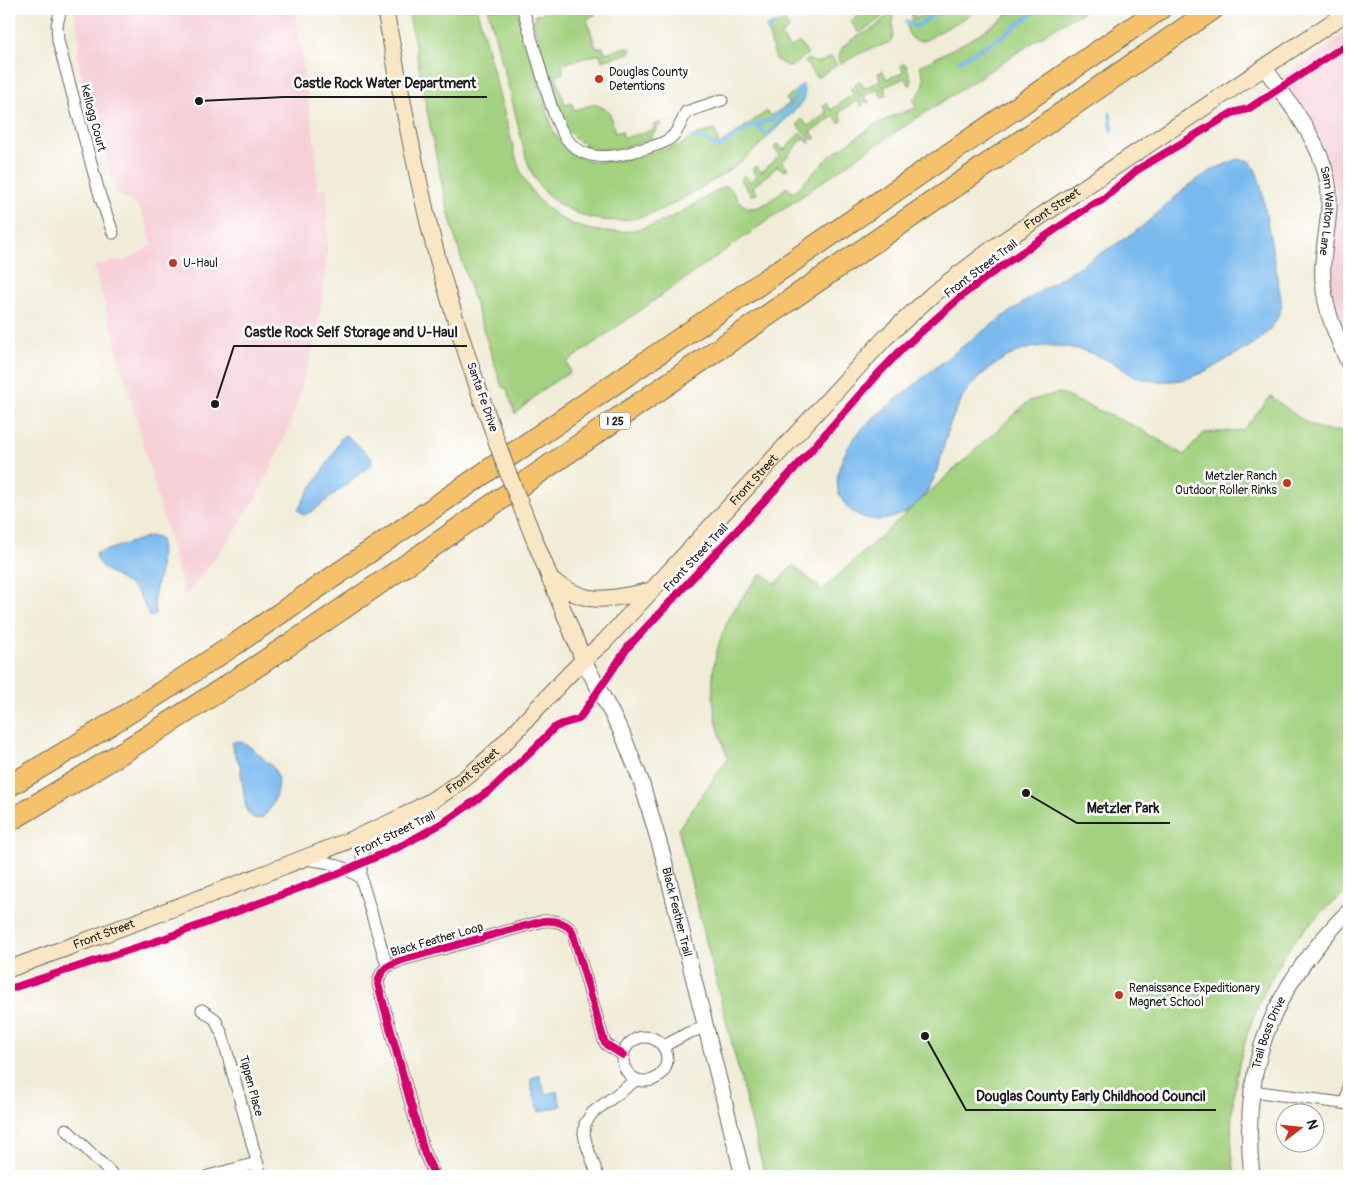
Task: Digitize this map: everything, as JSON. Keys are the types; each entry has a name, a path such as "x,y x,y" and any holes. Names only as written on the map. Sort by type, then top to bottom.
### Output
{"highway":[{"name":"I 25","path":"9,786 154,698 234,644 1160,9"},
{"name":"I 25","path":"9,821 146,738 382,582 1213,9"}],"main road":[{"name":"Santa Fe Drive","path":"385,9 411,144 430,229 454,315 506,468 583,659"},
{"name":"Front Street","path":"9,969 302,859 414,810 464,779 501,744 583,659 604,642 886,337 934,293 996,246 1349,11"},
{"path":"550,580 566,590 590,598 623,596 652,591"}],"street":[{"name":"Kellogg Court","path":"61,9 57,25 58,41 100,196 113,233"},
{"path":"523,9 556,122 566,140 582,151 596,156 610,157 665,142 674,135 686,112 722,100"},
{"name":"Sam Walton Lane","path":"1266,68 1306,128 1323,163 1327,179 1329,214 1323,264 1325,300 1330,321 1349,364"},
{"name":"Black Feather Trail","path":"583,659 622,733 638,770 664,856 743,1176"},
{"path":"373,829 364,848 360,864 361,878 387,966"},
{"path":"302,859 340,865 361,878"},
{"name":"Trail Boss Drive","path":"1252,1176 1248,1122 1256,1065 1264,1037 1290,982 1306,960 1349,911"},
{"name":"Black Feather Loop","path":"435,1176 424,1152 378,984 379,977 387,966 543,921 553,920 563,923 572,931 604,1041 623,1055 625,1070 636,1080"},
{"name":"Tippen Place","path":"202,1010 215,1019 220,1028 260,1176"},
{"path":"664,1046 688,1033 706,1028"},
{"path":"598,1176 586,1143 584,1134 585,1124 592,1113 636,1080 652,1080 659,1076 664,1070 667,1055 664,1046 653,1038 645,1036 637,1037 630,1041 625,1047 623,1055"},
{"path":"1252,1091 1348,1104 1349,1082"},
{"path":"66,1130 114,1176"},
{"path":"208,1176 257,1163"}],"shaded area":[{"path":"74,9 295,9 315,145 318,190 327,188 328,241 321,309 313,348 291,422 276,458 251,507 223,548 185,596 94,266 129,259 152,245 146,221 139,209 136,205 116,194 99,135 97,135 76,55 80,42"},
{"path":"1349,31 1349,356 1334,323 1328,254 1338,196 1319,136 1283,78"}],"green space":[{"path":"408,9 477,9 517,162 527,183 540,201 556,215 574,225 594,230 616,232 638,229 665,220 727,186 738,200 751,208 762,206 787,187 793,193 830,156 873,126 893,116 916,108 913,99 921,91 924,84 920,66 975,37 1016,9 1088,9 1061,24 856,158 567,362 570,372 546,387 515,414 507,389 502,387 451,222 433,143"},
{"path":"488,9 517,9 553,131 562,144 584,159 595,162 621,160 676,146 698,134 715,130 719,145 767,111 771,116 789,104 786,99 803,84 805,98 800,106 742,161 669,206 639,217 624,220 609,221 593,218 570,210 558,203 542,189 534,177 523,145"},
{"path":"550,9 594,9 596,14 587,19 596,48 603,47 605,53 626,47 631,49 630,53 602,61 600,54 562,64 563,73 556,76 565,105 572,103 574,110 595,104 609,111 615,133 622,131 624,138 654,130 653,125 662,122 649,140 618,149 599,150 583,145 585,143 582,141 580,143 565,128 533,20 536,19 535,15 550,11"},
{"path":"865,9 887,9 877,22 859,33 851,22"},
{"path":"912,9 915,9 915,20 930,9 980,9 926,40 917,41 909,34 906,21 912,21"},
{"path":"891,11 893,14 893,36 891,42 865,51 840,64 839,57 845,45 874,28"},
{"path":"784,21 789,28 780,35 790,48 799,42 808,54 790,67 776,60 766,26"},
{"path":"832,57 837,65 819,77 815,76 805,62 809,59 821,62"},
{"path":"901,65 906,65 912,81 910,86 905,78 884,87 887,95 881,97 878,89 865,95 869,103 865,102 855,88 856,83 860,81 864,88 881,81 878,73 883,71 886,79 903,73"},
{"path":"850,87 860,98 862,107 857,100 839,113 843,120 839,123 834,116 811,132 816,139 811,139 798,127 798,123 802,119 808,126 827,113 823,106 826,103 831,110 853,94"},
{"path":"800,133 809,140 810,144 804,138 782,162 788,168 784,172 778,166 753,187 757,194 751,195 740,179 745,175 750,182 757,176 752,170 756,166 762,172 780,155 774,148 777,144 784,150"},
{"path":"1059,393 1137,427 1184,455 1204,433 1243,430 1271,396 1298,417 1318,428 1338,431 1349,428 1349,889 1315,919 1292,944 1259,1004 1242,1051 1233,1101 1231,1126 1235,1176 765,1176 678,829 728,758 719,732 714,708 715,660 721,638 731,615 744,594 762,573 776,584 793,565 822,590 1029,401"}],"water":[{"path":"1238,159 1250,161 1261,186 1282,305 1276,321 1266,334 1245,349 1206,371 1189,378 1171,381 1141,379 1116,364 1091,353 1068,347 1045,346 1021,351 997,363 981,375 964,395 951,422 934,477 923,497 914,506 898,516 878,520 861,516 847,507 838,490 837,482 840,466 851,443 874,418 1001,318 1133,233 1197,179"},
{"path":"343,436 347,436 371,457 372,464 313,511 304,515 298,510"},
{"path":"150,536 160,539 161,543 160,570 154,597 155,615 152,617 149,616 136,591 106,570 97,560 95,554"},
{"path":"236,741 251,747 276,772 278,780 274,799 270,809 259,819 252,817 246,809 240,765 232,747 232,743"},
{"path":"540,1075 545,1093 557,1091 561,1106 539,1112 530,1083 532,1078"}],"waterway":[{"path":"906,21 915,27 943,9"},
{"path":"959,61 1003,36 1038,9"},
{"path":"768,31 773,24"},
{"path":"753,126 771,120 790,106 802,86"},
{"path":"693,137 705,140 713,146 719,147 752,126 757,126 764,134 768,134 799,104 803,98 802,86"},
{"path":"1110,114 1112,130"}],"cycle path":[{"name":"Front Street Trail","path":"9,989 163,939 337,874 403,845 446,821 493,788 554,728 579,719 628,647 798,465 878,374 903,348 965,293 1091,205 1101,201 1137,170 1232,113 1248,109 1349,43"},
{"path":"435,1176 424,1152 378,984 381,974 389,966 402,960 543,921 559,922 572,931 604,1041 623,1055"}],"place":[{"name":"Douglas County Detentions","path":"599,79"},
{"name":"Castle Rock Water Department","path":"199,101"},
{"name":"U-Haul","path":"173,263"},
{"name":"Castle Rock Self Storage and U-Haul","path":"215,404"},
{"name":"Metzler Ranch Outdoor Roller Rinks","path":"1287,483"},
{"name":"Metzler Park","path":"1026,793"},
{"name":"Renaissance Expeditionary Magnet School","path":"1119,995"},
{"name":"Douglas County Early Childhood Council","path":"925,1036"}]}
